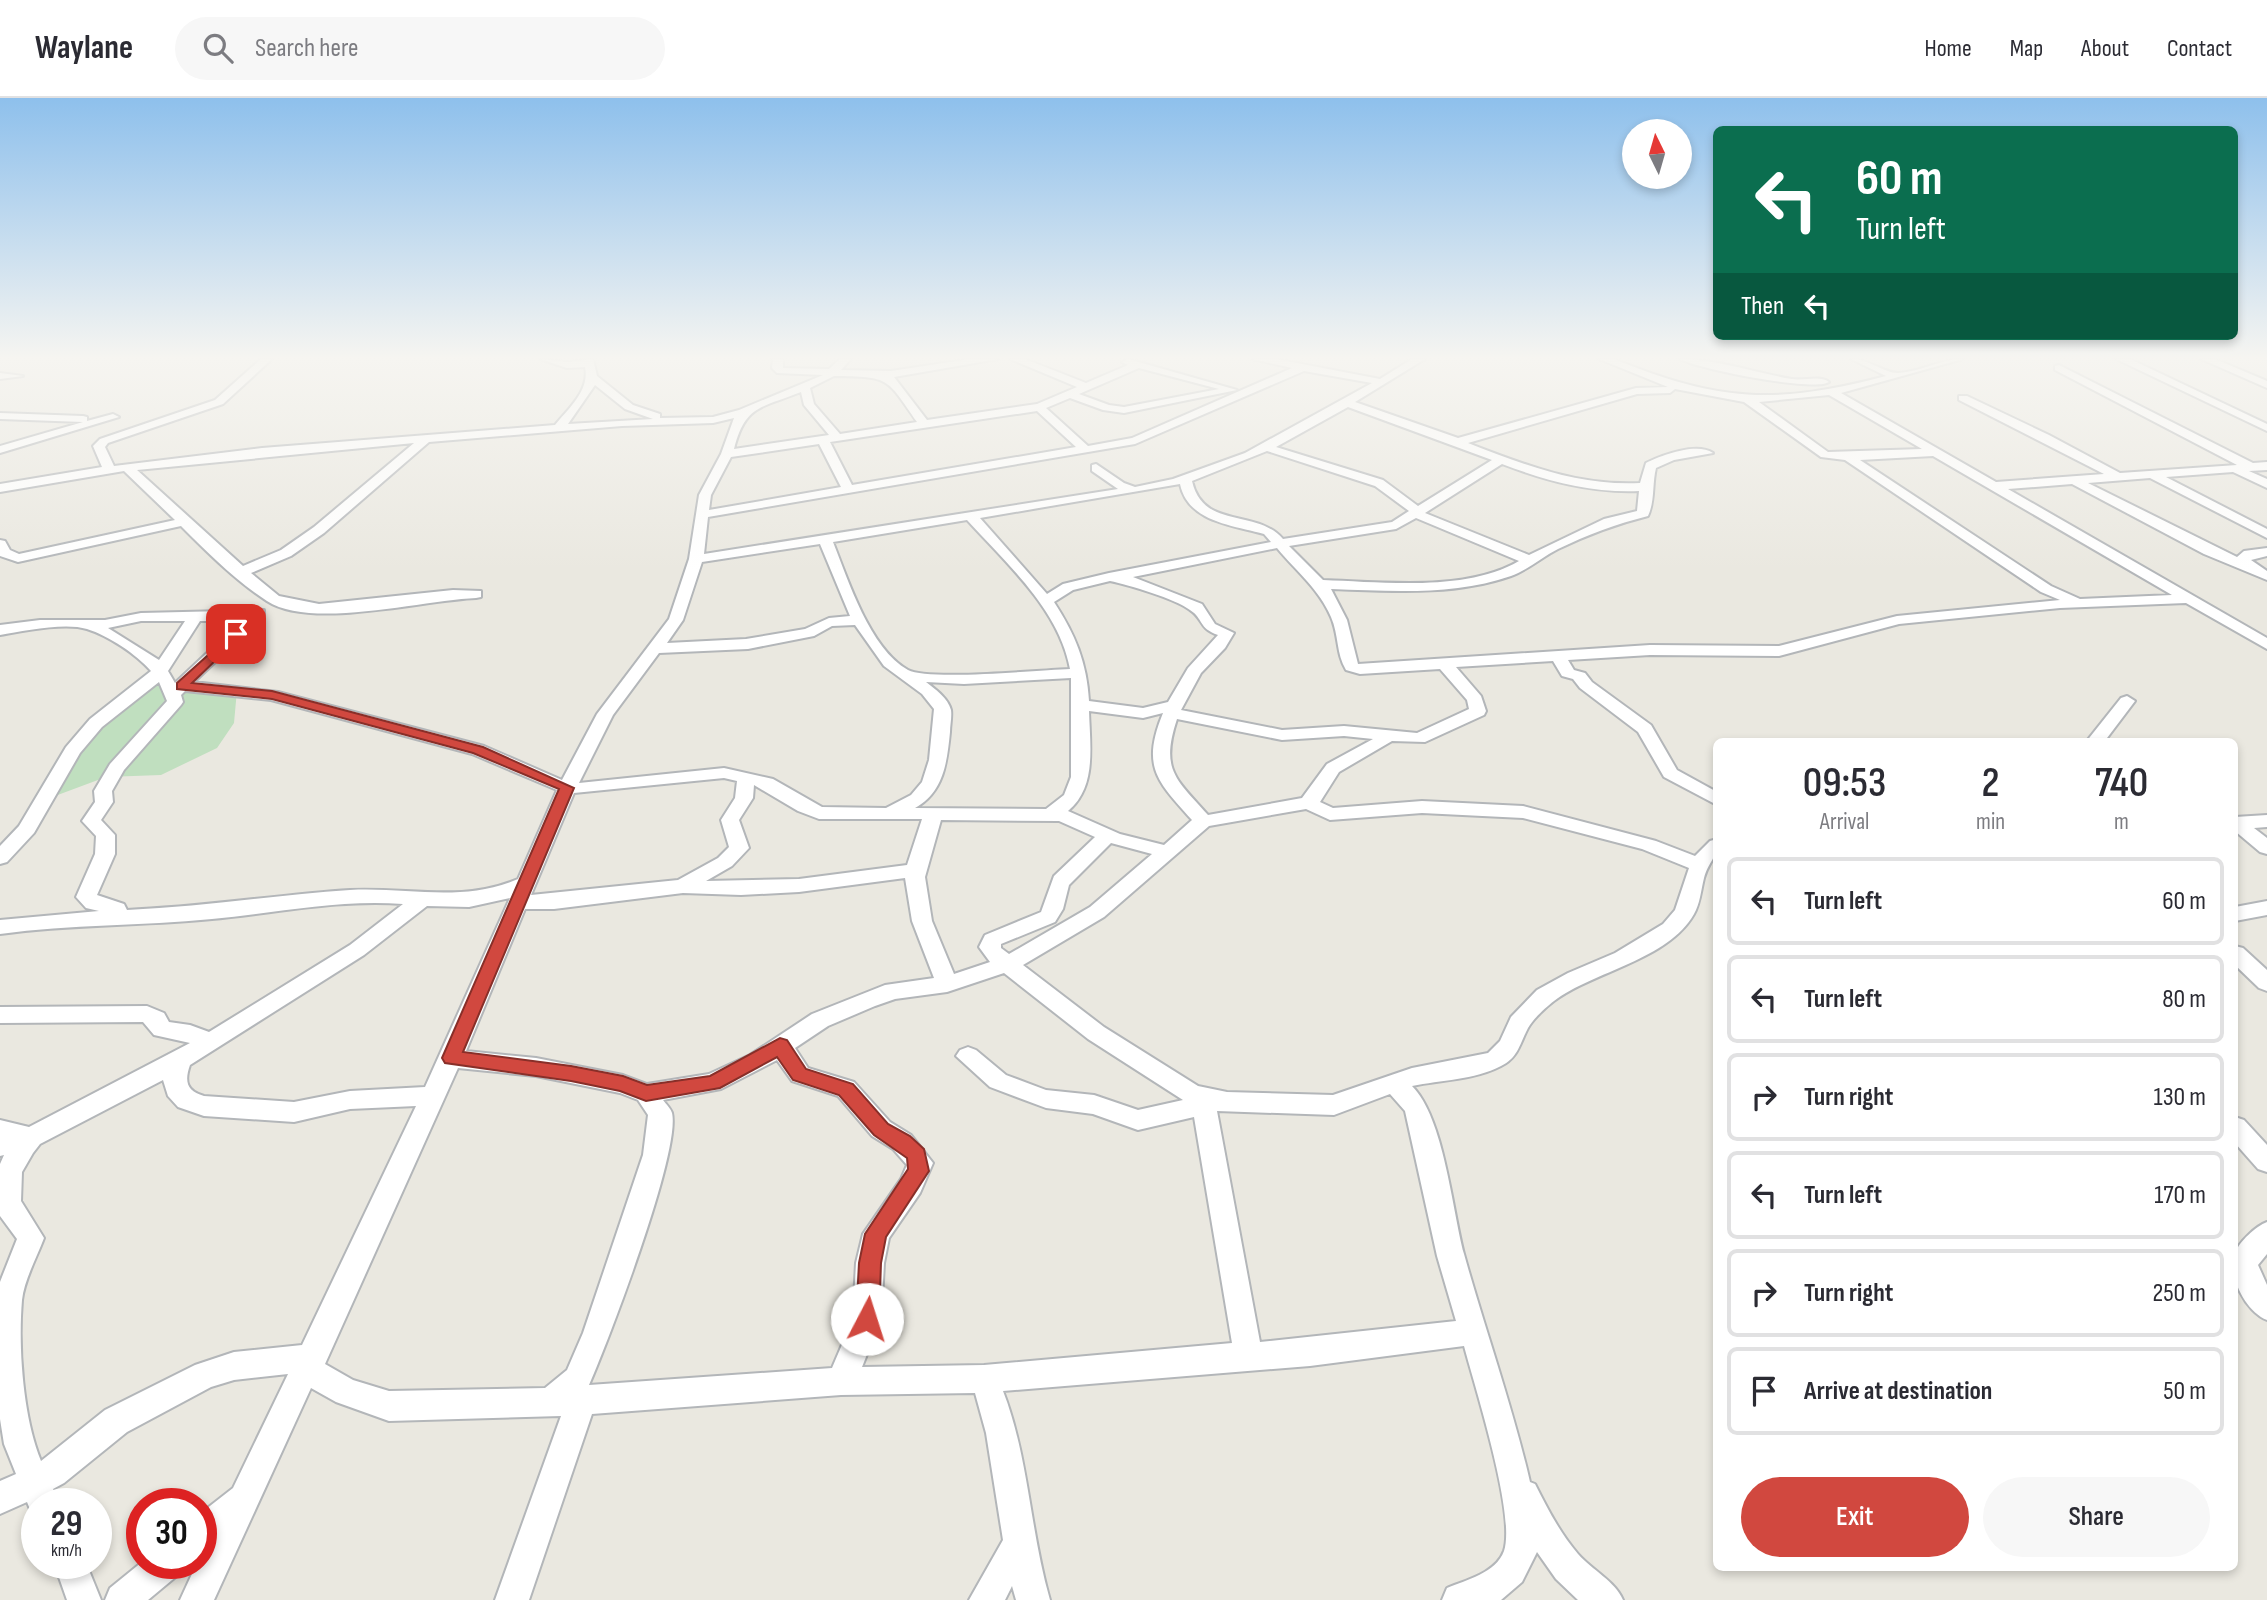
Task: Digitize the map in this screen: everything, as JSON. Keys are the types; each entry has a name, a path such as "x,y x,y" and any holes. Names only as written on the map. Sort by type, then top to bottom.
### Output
{"street":[{"path":"0,450 72,429"},
{"path":"109,469 99,446 104,441 139,429"},
{"path":"0,488 109,469 262,452 557,429"},
{"path":"197,1600 310,1364 451,1058 567,788 605,714 676,620 695,559 705,495 727,454 735,429"},
{"path":"831,429 837,438"},
{"path":"727,454 897,429"},
{"path":"1063,429 1087,451"},
{"path":"700,515 1087,451 1135,441 1163,429"},
{"path":"695,559 971,517 1185,480 1269,448 1302,429"},
{"path":"1421,429 1560,482 1617,489 1645,486"},
{"path":"1458,442 1503,429"},
{"path":"1789,429 1822,453 1848,457 1938,452"},
{"path":"1897,429 2267,644"},
{"path":"2028,429 2119,478"},
{"path":"2177,429 2251,467"},
{"path":"241,572 286,553 425,440"},
{"path":"823,440 849,491"},
{"path":"1269,448 1379,483 1416,512 1530,560"},
{"path":"1318,584 1404,587 1464,583 1510,572 1609,522 1643,513 1647,501 1645,486 1650,466 1677,455 1707,453"},
{"path":"1848,457 2046,589 2084,602"},
{"path":"1046,601 1068,587 1109,578 1279,544 1396,525 1407,521 1416,512 1500,460"},
{"path":"1996,486 2267,466"},
{"path":"127,467 183,522 274,599 296,607 313,607 476,594"},
{"path":"1096,468 1120,486 1137,490"},
{"path":"2236,469 2267,484"},
{"path":"2154,476 2267,534"},
{"path":"1185,480 1189,497 1205,513 1269,531 1318,584 1332,600 1352,667 1445,665 1650,650 1779,651 1897,620 2084,602 2187,599"},
{"path":"2076,481 2208,551 2267,576"},
{"path":"971,517 1019,572 1040,589 1073,651 1077,674 1080,777 1077,792 1070,802 1051,814"},
{"path":"0,544 4,553 18,558 183,522"},
{"path":"825,540 850,605 878,650 905,676 937,700 943,710 937,773 926,792 912,803 869,813"},
{"path":"2249,567 2243,559 2249,554 2267,552"},
{"path":"1109,578 1126,579 1197,607 1209,627 1226,633 1224,640 1200,664 1173,709 1161,750 1163,774 1203,821"},
{"path":"122,916 116,908 93,903 86,897 105,854 106,835 91,821 104,802 103,791 110,776 172,708 177,690 274,599"},
{"path":"0,631 42,624 109,624 138,617 254,617"},
{"path":"0,858 27,830 72,751 96,723 144,689 161,671 195,617"},
{"path":"657,648 748,644 763,639 809,633 829,622 860,620"},
{"path":"89,624 137,649 177,690 272,695 478,750 567,788 588,788 716,772 746,776 776,787 812,811 1051,814 1071,818 1107,836 1168,852"},
{"path":"1558,656 1566,672 1579,676 1586,685 1645,729 1670,773 1713,798"},
{"path":"1078,705 1143,713 1173,709 1282,735 1344,731 1386,737 1429,737 1478,711 1475,699 1445,665"},
{"path":"905,676 964,679 1077,674"},
{"path":"2098,738 2126,701"},
{"path":"451,1058 571,1073 623,1084 646,1093 713,1083 758,1061 780,1045 848,1007 892,991 947,984 1008,964 1097,912 1203,821 1276,811 1308,803 1319,794 1331,769 1373,747 1386,737"},
{"path":"683,886 736,853 739,843 730,820 744,799 746,776"},
{"path":"1308,803 1330,814 1422,807 1523,811 1648,845 1700,865"},
{"path":"934,813 915,870 922,921 947,984"},
{"path":"2238,823 2267,821"},
{"path":"2238,825 2267,848"},
{"path":"1107,836 1061,881 1056,888 1053,911 1048,916 992,940 990,947 993,953 1096,1033 1148,1068 1215,1102"},
{"path":"968,1056 998,1081 1011,1088 1046,1099 1094,1105 1138,1120 1215,1102 1334,1105 1393,1083 1481,1065 1496,1059 1510,1046 1519,1023 1545,996 1576,978 1622,958 1670,929 1685,912 1700,865 1713,850"},
{"path":"0,927 122,916 193,914 371,896 420,901 485,898 521,893 554,902 683,886 737,890 815,885 915,870"},
{"path":"0,1146 31,1137 210,1043 358,950 420,901"},
{"path":"2238,913 2267,908"},
{"path":"2238,956 2267,983"},
{"path":"0,1015 147,1014 156,1019 162,1029 190,1033 210,1043"},
{"path":"780,1045 800,1075 846,1089 881,1129 917,1155 920,1163 911,1185 876,1234 870,1263 867,1319 841,1381"},
{"path":"180,1060 174,1077 176,1089 186,1100 204,1106 294,1112 350,1100 433,1096"},
{"path":"1393,1083 1416,1108 1451,1256 1510,1467 1522,1525 1521,1553 1510,1573 1470,1599 1459,1600"},
{"path":"512,1600 568,1400 597,1333 656,1155 660,1114 646,1093"},
{"path":"1215,1102 1248,1355"},
{"path":"0,1130 31,1137"},
{"path":"2238,1130 2267,1162"},
{"path":"31,1137 15,1155 4,1178 5,1196 12,1214 24,1225 31,1238 8,1297 12,1407 19,1444 37,1488"},
{"path":"2267,1234 2244,1262 2251,1285 2267,1307"},
{"path":"44,1488 116,1421 205,1375 234,1366 310,1364 346,1392 389,1406 517,1405 841,1381 984,1379 1248,1355 1310,1352 1473,1332"},
{"path":"984,1379 996,1408 1003,1436 1018,1543 1033,1600"},
{"path":"1510,1467 1541,1530 1564,1563 1582,1584 1606,1600"},
{"path":"0,1498 21,1495"},
{"path":"217,1521 248,1495"},
{"path":"986,1600 1018,1543"},
{"path":"76,1579 84,1600"},
{"path":"122,1600 147,1579"}],"green space":[{"path":"184,681 237,690 234,723 217,748 161,775 106,777 55,796 61,758 153,685"}],"route":[{"path":"236,634 181,686 272,695 382,724 478,750 567,788 451,1058 571,1073 623,1084 646,1093 713,1083 758,1061 780,1045 800,1075 846,1089 881,1129 917,1155 919,1171 876,1234 870,1263 871,1292 867,1319"}]}
